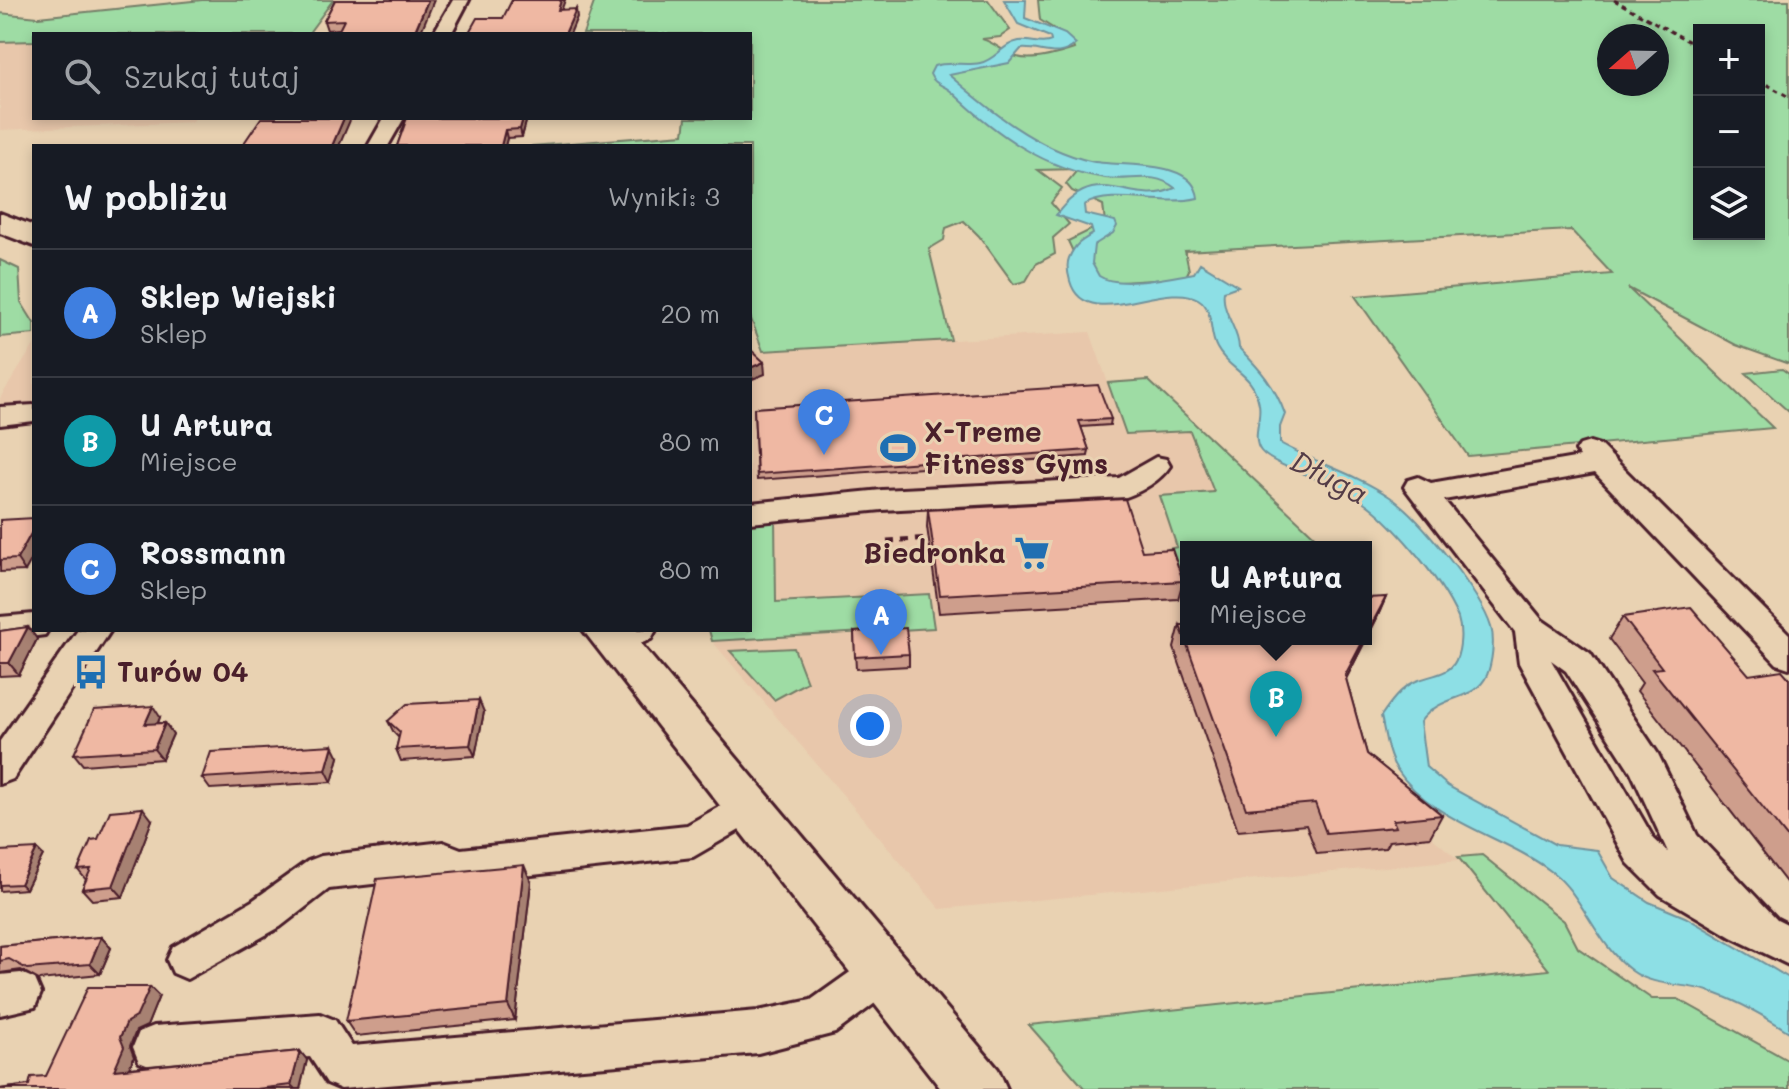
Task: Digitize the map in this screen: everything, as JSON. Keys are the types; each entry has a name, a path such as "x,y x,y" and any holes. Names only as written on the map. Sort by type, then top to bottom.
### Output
{"main road":[{"path":"0,222 32,236"},
{"path":"620,634 749,806 978,1089"}],"street":[{"path":"443,32 461,0"},
{"path":"379,144 393,120"},
{"path":"0,416 32,413"},
{"path":"1776,939 1718,912 1674,883 1641,851 1535,663 1531,629 1421,491 1596,457 1789,655"},
{"path":"752,513 882,500 1126,487 1156,466"},
{"path":"0,629 32,626"},
{"path":"4,757 94,632"},
{"path":"187,960 266,914 321,873 443,859 460,866 693,841 749,806"},
{"path":"154,1047 320,1035 342,1068 758,1032 820,1019 884,972"}],"path":[{"path":"1614,0 1693,44"},
{"path":"1765,83 1789,97"},
{"path":"887,541 929,538"}],"shaded area":[{"path":"32,41 32,120 194,120 0,130 0,42"},
{"path":"1090,332 1108,383 1148,380 1320,541 1180,541 1180,645 1363,645 1336,698 1357,776 1459,860 940,909 712,641 710,632 752,632 752,352"},
{"path":"32,348 32,408 0,410 0,398"},
{"path":"1372,606 1376,620 1372,628"}],"green space":[{"path":"202,0 333,0 309,32 32,32 32,41 0,42 0,13 38,17"},
{"path":"595,0 988,0 1010,30 1000,37 982,39 1012,55 1031,59 1074,49 1070,39 1040,20 1038,0 1789,0 1789,364 1736,345 1628,288 1773,428 1468,456 1355,296 1612,274 1571,230 1185,251 1189,270 1185,278 1088,284 1068,241 1105,223 1103,205 1072,191 1066,184 1078,169 1038,170 1062,188 1051,203 1069,224 1053,238 1055,254 1036,264 1026,281 1014,284 979,236 964,221 946,228 944,240 929,249 951,340 763,351 752,321 752,144 556,144 684,134 686,120 752,120 752,32 584,32"},
{"path":"0,260 19,269 21,302 32,320 32,334 0,337"},
{"path":"1782,369 1789,374 1789,412 1746,373"},
{"path":"1148,380 1320,541 1180,541 1180,586 1168,549 1177,547 1160,496 1214,492 1190,431 1126,434 1108,383"},
{"path":"775,516 776,602 929,594 934,628 712,641 710,632 752,632 752,524"},
{"path":"794,648 807,682 774,700 730,651"},
{"path":"1482,855 1564,921 1578,948 1652,999 1678,999 1789,1061 1789,1089 1085,1089 1029,1025 1549,970 1458,857"}],"water":[{"name":"Długa","path":"1004,0 1026,0 1025,18 1065,34 1076,44 1056,53 1021,49 1009,63 949,75 1032,138 1090,161 1170,170 1184,176 1193,185 1198,198 1109,198 1084,205 1085,214 1115,221 1117,226 1113,233 1094,245 1092,263 1099,276 1119,282 1159,279 1194,273 1200,263 1238,286 1224,291 1225,307 1239,348 1266,378 1281,404 1285,414 1280,427 1280,443 1363,481 1390,497 1417,521 1448,557 1485,613 1493,638 1487,675 1474,690 1438,706 1420,722 1426,767 1448,786 1556,845 1597,850 1613,878 1649,902 1685,917 1789,978 1789,1032 1750,1008 1719,995 1650,980 1632,971 1609,948 1573,894 1552,872 1429,803 1396,768 1388,750 1381,716 1404,688 1453,665 1460,645 1458,618 1440,586 1413,550 1367,504 1343,490 1267,457 1261,451 1257,441 1260,410 1256,393 1217,348 1203,303 1184,295 1166,295 1108,305 1092,303 1078,296 1070,281 1068,261 1076,246 1093,234 1091,227 1056,215 1072,198 1086,190 1100,187 1158,193 1175,188 1158,179 1105,178 1041,158 1004,136 934,80 930,74 934,66 980,63 1019,41 1051,41 1050,37 1018,24"}],"building":[{"path":"335,0 428,0 414,32 338,32 344,20 324,21"},
{"path":"512,0 561,0 558,10 576,9 566,32 469,32 477,18 503,18"},
{"path":"260,120 343,120 333,144 243,144"},
{"path":"406,120 522,120 520,129 505,130 502,144 398,144"},
{"path":"752,351 764,362 752,367"},
{"path":"1098,385 1111,419 1079,421 1089,450 757,474 754,408"},
{"name":"Biedronka","path":"1125,499 1142,551 1172,549 1180,581 940,595 928,510"},
{"path":"32,518 32,532 17,559 0,560 0,520"},
{"path":"1386,597 1372,624 1372,598"},
{"path":"1691,607 1749,675 1782,670 1789,678 1789,840 1652,669 1662,668 1623,617"},
{"path":"28,627 9,663 0,663 0,631"},
{"path":"906,628 909,654 855,657 854,632"},
{"path":"1187,645 1361,645 1345,675 1367,754 1442,815 1393,820 1396,827 1326,833 1315,803 1246,809"},
{"path":"479,700 470,745 396,749 400,732 388,721 407,704"},
{"path":"153,706 145,724 165,723 154,749 74,754 94,710"},
{"path":"333,745 326,770 202,778 211,752"},
{"path":"143,808 113,886 82,889 91,869 78,870 91,840 98,839 110,811"},
{"path":"37,849 20,884 0,885 0,851"},
{"path":"524,865 508,1005 346,1021 377,879"},
{"path":"101,937 90,964 27,969 9,959 0,961 0,946"},
{"path":"88,987 150,987 137,1016 127,1022 120,1037 124,1047 114,1070 300,1051 291,1085 256,1089 0,1089 29,1085 31,1077 46,1076"}],"place":[{"name":"X-Treme Fitness Gyms","path":"898,448"},
{"name":"Rossmann","path":"824,455"},
{"name":"Biedronka","path":"1032,553"},
{"name":"Sklep Wiejski","path":"881,655"},
{"name":"Turów 04","path":"91,672"},
{"name":"U Artura","path":"1276,737"}]}
